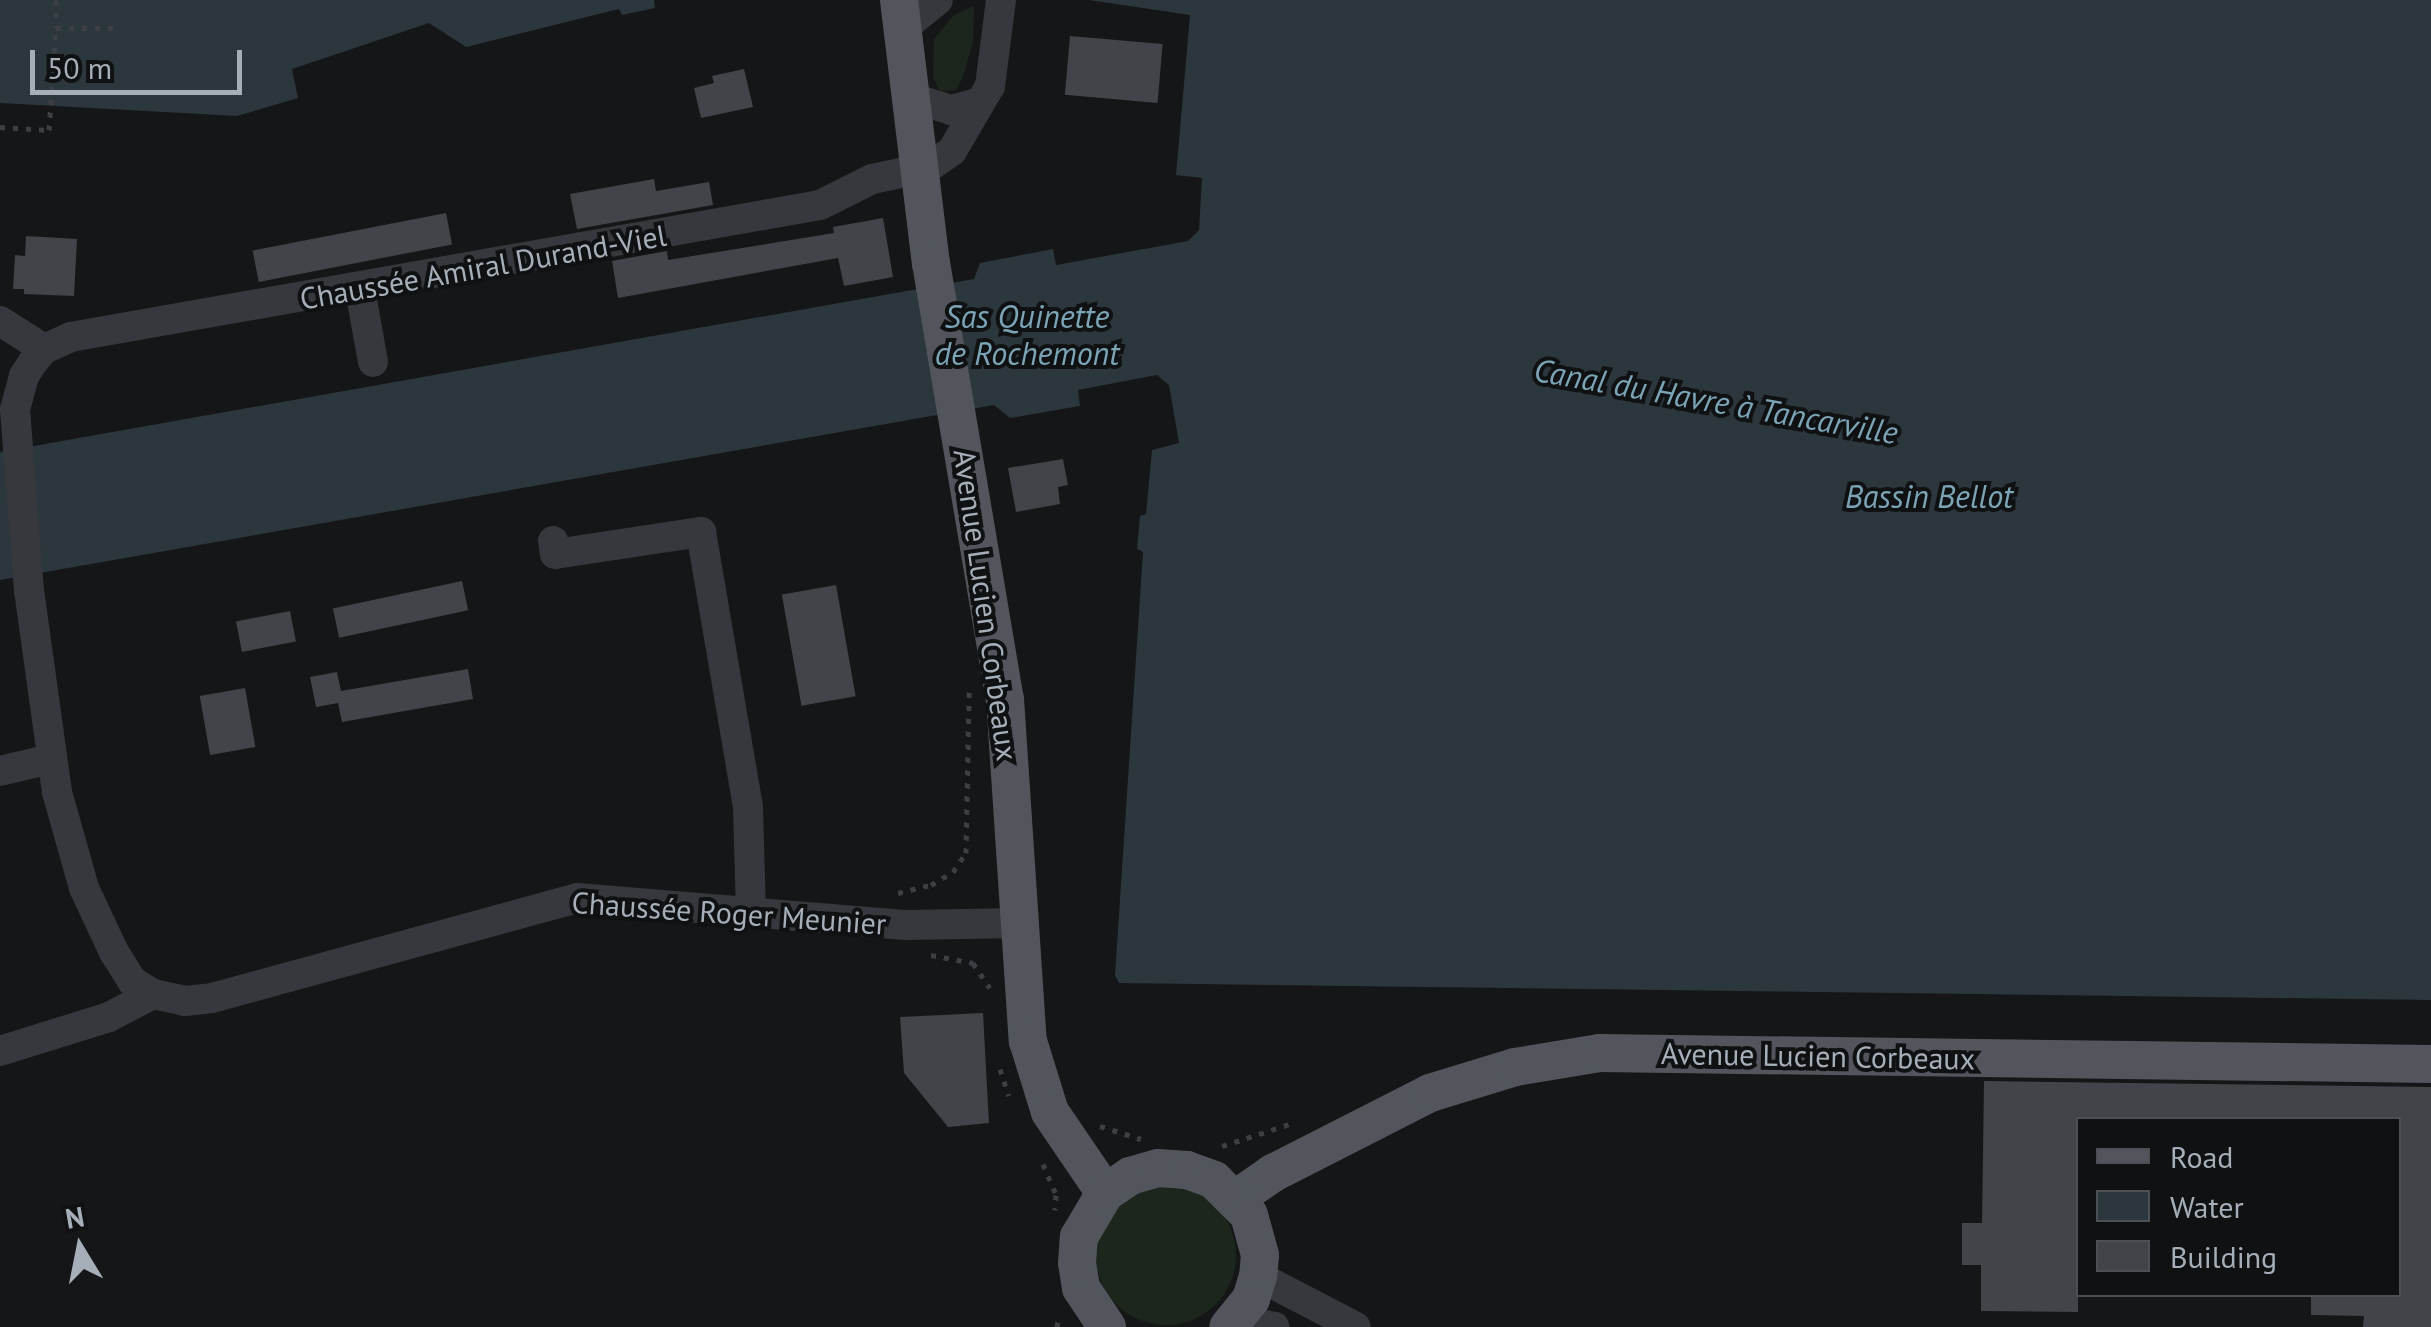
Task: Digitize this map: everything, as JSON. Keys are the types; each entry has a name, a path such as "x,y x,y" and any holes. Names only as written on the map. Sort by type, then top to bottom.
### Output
{"main road":[{"name":"Avenue Lucien Corbeaux","path":"901,14 934,278 1005,700 1033,1067 1050,1112 1105,1192"},
{"name":"Avenue Lucien Corbeaux","path":"1237,1198 1305,1156 1430,1093 1515,1067 1600,1053 2431,1064"},
{"path":"1096,1322 1081,1288 1077,1262 1084,1225 1105,1192 1130,1176 1158,1168 1187,1170 1214,1180 1237,1198 1256,1235 1258,1276 1232,1324"}],"street":[{"path":"901,14 938,0"},
{"path":"918,170 952,150 990,86 1001,0"},
{"path":"910,97 951,110 980,102"},
{"name":"Chaussée Amiral Durand-Viel","path":"44,349 71,338 820,205 872,179 918,170"},
{"path":"360,289 373,362"},
{"path":"0,321 44,349 24,376 18,392 16,446 29,590 51,759 84,888 132,981 152,994 110,1017 0,1050"},
{"path":"553,541 556,554 700,532 748,807 750,913"},
{"path":"0,771 51,759"},
{"name":"Chaussée Roger Meunier","path":"152,994 185,1001 212,998 564,900 908,925 1020,923"},
{"path":"1258,1276 1356,1327"},
{"path":"1232,1324 1274,1327"}],"path":[{"path":"0,128 49,130 56,0"},
{"path":"56,28 121,28"},
{"path":"893,894 931,885 952,872 966,854 966,698 971,686"},
{"path":"922,954 973,963 992,990"},
{"path":"997,1056 1010,1098"},
{"path":"1041,1158 1056,1195 1055,1214"},
{"path":"1056,1297 1057,1327"}],"shaded area":[{"path":"974,6 973,42 963,77 956,90 940,91 933,78 934,39 954,15"},
{"path":"1166,1185 1193,1190 1216,1205 1231,1228 1236,1255 1231,1282 1216,1305 1193,1320 1166,1325 1139,1320 1116,1305 1101,1282 1096,1255 1101,1228 1116,1205 1139,1190"}],"water":[{"path":"0,0 654,0 655,8 622,15 619,9 466,47 429,23 292,69 298,98 237,116 0,103"},
{"name":"Bassin Bellot","path":"1089,0 2431,0 2431,1000 1119,983 1115,975 1143,552 1137,549 1140,516 1146,514 1152,450 1179,443 1169,385 1157,375 1078,390 1080,406 1010,418 994,405 0,580 0,452 974,279 980,263 1053,249 1056,265 1188,241 1199,230 1202,178 1176,175 1190,15"}],"building":[{"path":"1070,36 1163,44 1158,103 1065,95"},
{"path":"744,69 753,107 701,118 694,88 714,83 712,76"},
{"path":"654,179 656,191 709,182 713,205 577,229 570,194"},
{"path":"446,213 452,244 259,282 253,251"},
{"path":"883,218 893,277 844,286 838,258 618,298 612,261 667,251 668,260 834,233 833,227"},
{"path":"26,236 77,239 74,296 24,294 24,289 13,289 15,255 25,256"},
{"path":"1063,459 1068,485 1058,487 1060,504 1016,512 1008,468"},
{"path":"462,581 468,610 339,638 333,608"},
{"path":"836,585 856,696 801,706 782,595"},
{"path":"290,611 296,641 242,652 236,621"},
{"path":"468,669 473,699 342,722 338,703 316,707 310,677 337,672 341,691"},
{"path":"245,688 255,747 210,755 200,696"},
{"path":"983,1013 989,1123 948,1127 904,1073 900,1017"},
{"path":"1984,1081 2431,1087 2431,1327 2363,1327 2364,1316 2311,1315 2311,1297 2401,1297 2401,1117 2076,1117 2078,1312 1981,1311 1981,1265 1962,1265 1962,1223 1982,1223"}],"water label":[{"name":"Sas Quinette de Rochemont","path":"1027,336"},
{"name":"Canal du Havre à Tancarville","path":"1716,401"}]}
